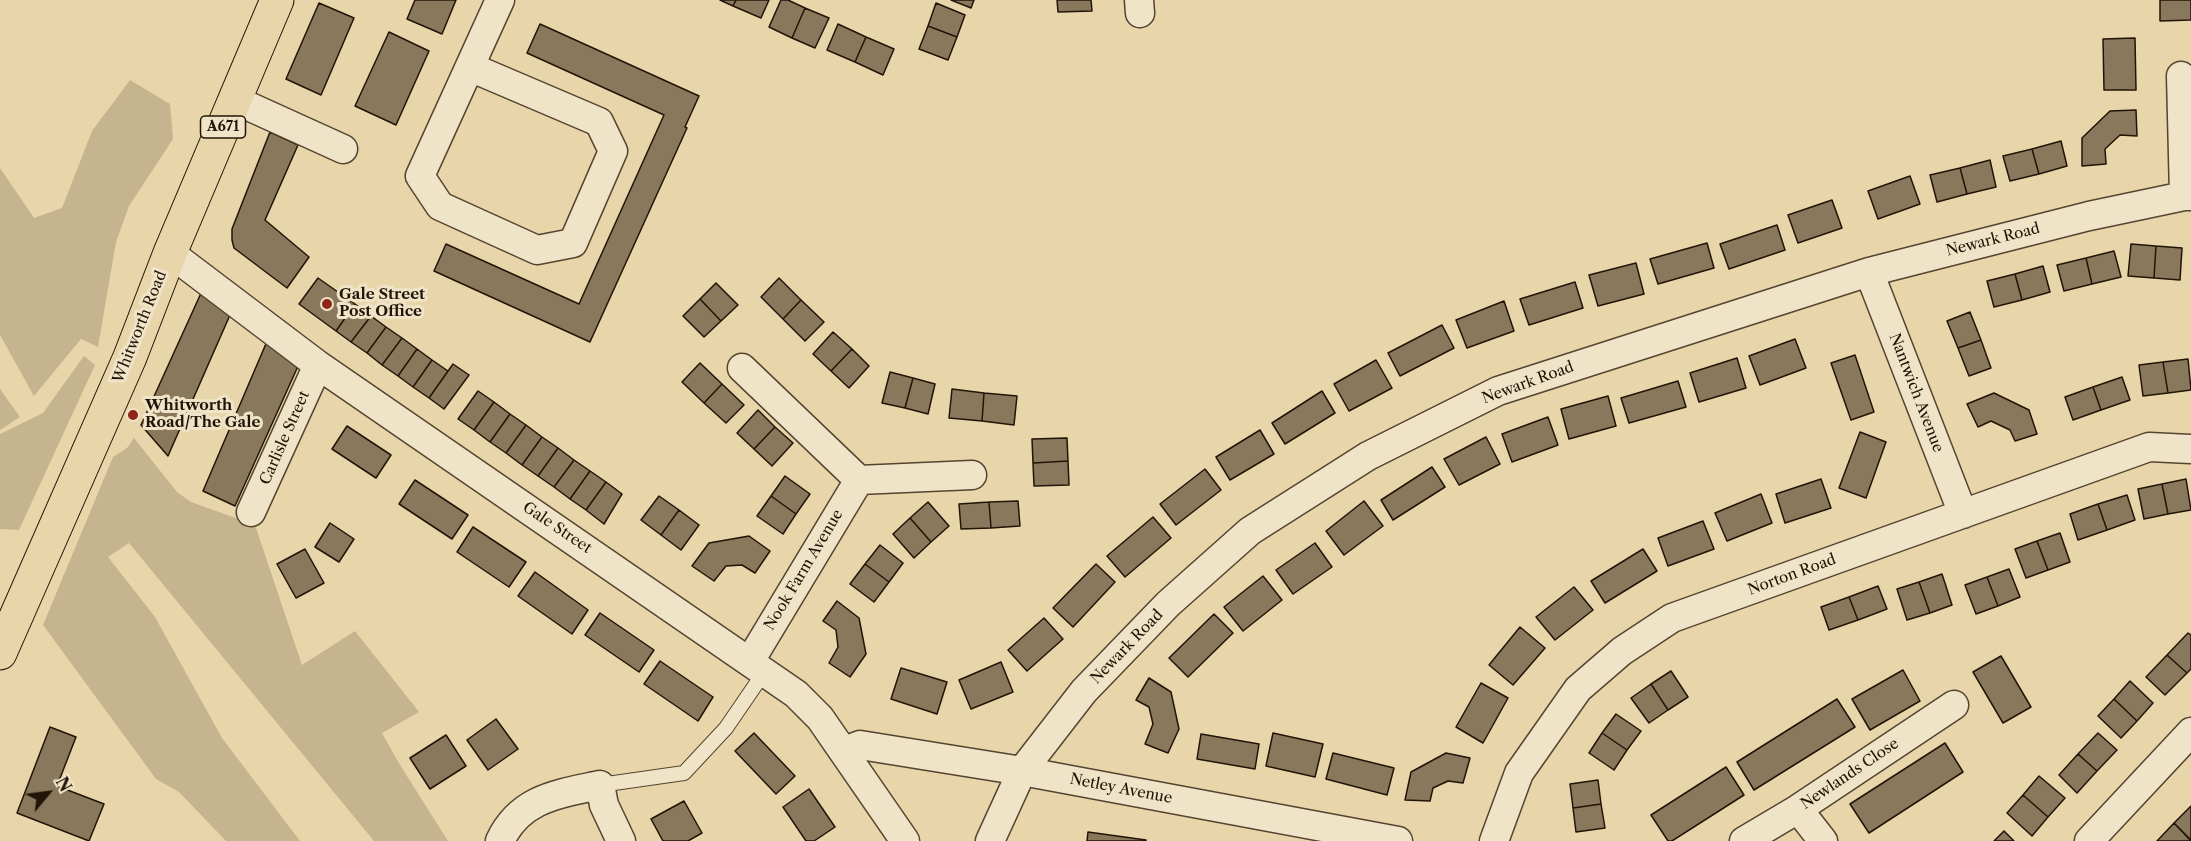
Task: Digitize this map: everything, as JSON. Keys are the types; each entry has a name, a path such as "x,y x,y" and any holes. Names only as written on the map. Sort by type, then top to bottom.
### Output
{"main road":[{"name":"Whitworth Road","path":"0,653 130,357 170,253 277,0"}],"street":[{"path":"470,67 599,122 613,151 573,243 537,250 440,206 420,176 500,0"},
{"path":"2181,76 2187,196"},
{"path":"235,100 343,149"},
{"name":"Newark Road","path":"990,841 1022,771 1084,691 1168,604 1250,531 1368,456 1498,391 1869,272 2089,216 2187,196"},
{"name":"Gale Street","path":"170,253 318,365 796,694 820,718 905,841"},
{"name":"Nantwich Avenue","path":"1869,272 1963,514"},
{"name":"Carlisle Street","path":"251,512 318,365"},
{"path":"742,368 859,480 972,475"},
{"name":"Norton Road","path":"1494,841 1519,773 1578,689 1622,651 1672,618 2149,447 2191,449"},
{"name":"Nook Farm Avenue","path":"757,666 859,480"},
{"name":"Newlands Close","path":"1744,841 1798,809 1954,705"},
{"path":"2089,841 2191,732"},
{"name":"Netley Avenue","path":"844,751 860,745 1022,771 1398,841"},
{"path":"500,841 507,825 528,807 549,796 600,784 604,805 621,841"},
{"path":"1798,809 1823,841"}],"lane":[{"path":"600,784 684,772 726,728 757,666"}],"shaded area":[{"path":"130,80 170,104 173,139 129,206 116,242 98,347 81,339 34,396 0,335 0,168 34,218 62,208 92,131"},
{"path":"84,356 95,365 19,530 0,529 0,434 43,413"},
{"path":"0,389 20,417 0,430"},
{"path":"134,438 177,492 191,502 255,525 302,665 355,631 419,712 382,733 448,841 374,841 129,543 108,557 155,617 222,738 300,841 226,841 179,792 156,779 43,625 113,457 127,448"}],"building":[{"path":"415,0 456,0 442,34 407,19"},
{"path":"720,0 736,0 733,6"},
{"path":"736,0 769,0 761,18 733,6"},
{"path":"781,0 788,0 805,8 792,38 769,27"},
{"path":"951,0 974,0 971,8"},
{"path":"1057,0 1091,0 1092,11 1058,12"},
{"path":"2160,0 2191,0 2191,20 2160,21"},
{"path":"319,3 354,18 321,95 286,79"},
{"path":"936,3 965,15 957,37 928,26"},
{"path":"805,8 829,18 815,48 792,38"},
{"path":"540,24 699,96 685,127 687,128 590,342 434,271 446,244 579,304 664,115 527,53"},
{"path":"838,24 866,37 855,62 827,50"},
{"path":"928,26 957,37 948,60 919,49"},
{"path":"389,32 429,51 396,125 355,106"},
{"path":"866,37 894,49 883,75 855,62"},
{"path":"2135,38 2136,90 2104,90 2103,39"},
{"path":"2136,110 2137,136 2120,135 2105,149 2106,164 2082,166 2082,138 2110,111"},
{"path":"270,132 298,145 265,220 309,257 287,288 234,248 232,240 232,229"},
{"path":"2061,141 2067,166 2039,174 2032,149"},
{"path":"2032,149 2039,174 2010,181 2003,156"},
{"path":"1990,160 1996,187 1967,194 1960,168"},
{"path":"1960,168 1967,194 1937,202 1930,175"},
{"path":"1910,176 1920,204 1878,219 1868,191"},
{"path":"1832,200 1842,228 1798,243 1788,215"},
{"path":"1777,225 1785,250 1729,269 1720,244"},
{"path":"1707,243 1714,268 1658,284 1650,259"},
{"path":"2131,244 2156,246 2154,278 2128,276"},
{"path":"2156,246 2182,248 2180,280 2154,278"},
{"path":"2114,251 2121,277 2092,284 2086,258"},
{"path":"2086,258 2092,284 2064,291 2057,265"},
{"path":"1636,263 1644,294 1598,306 1589,275"},
{"path":"2043,266 2050,292 2022,300 2015,274"},
{"path":"2015,274 2022,300 1994,307 1987,281"},
{"name":"Gale Street Post Office","path":"318,278 355,304 336,331 299,304"},
{"path":"779,278 801,300 783,319 761,297"},
{"path":"1575,282 1583,308 1529,325 1520,299"},
{"path":"716,283 738,305 721,321 700,299"},
{"path":"202,291 230,315 168,456 141,425"},
{"path":"700,299 721,321 704,337 683,316"},
{"path":"801,300 824,322 805,341 783,319"},
{"path":"1504,301 1514,331 1467,348 1456,320"},
{"path":"355,304 371,316 351,342 336,331"},
{"path":"1970,312 1981,340 1958,348 1947,321"},
{"path":"371,316 386,327 367,353 351,342"},
{"path":"1442,325 1454,348 1400,376 1388,353"},
{"path":"386,327 402,338 382,365 367,353"},
{"path":"833,332 852,349 831,371 813,354"},
{"path":"402,338 417,349 398,376 382,365"},
{"path":"268,339 299,364 235,506 203,491"},
{"path":"1795,339 1806,368 1760,385 1749,356"},
{"path":"1981,340 1991,368 1969,376 1958,348"},
{"path":"417,349 432,360 413,387 398,376"},
{"path":"852,349 869,366 849,388 831,371"},
{"path":"1855,355 1874,412 1851,420 1831,363"},
{"path":"1737,358 1746,388 1699,402 1690,373"},
{"path":"2188,359 2191,390 2168,393 2163,362"},
{"path":"432,360 448,371 429,398 413,387"},
{"path":"1376,360 1392,388 1349,411 1334,384"},
{"path":"2163,362 2168,393 2143,396 2139,365"},
{"path":"700,363 722,384 704,403 682,382"},
{"path":"453,364 469,375 444,409 429,398"},
{"path":"890,372 913,378 905,408 882,403"},
{"path":"2122,377 2130,400 2101,410 2093,387"},
{"path":"913,378 935,384 928,414 905,408"},
{"path":"1678,381 1686,407 1629,423 1621,398"},
{"path":"722,384 744,405 726,423 704,403"},
{"path":"2093,387 2101,410 2073,420 2065,397"},
{"path":"952,389 984,393 982,421 949,418"},
{"path":"478,391 494,402 474,430 458,419"},
{"path":"1322,391 1335,413 1285,444 1272,423"},
{"path":"984,393 1017,396 1014,425 982,421"},
{"path":"1994,393 2029,410 2037,434 2015,441 2010,430 1991,421 1978,427 1967,404"},
{"path":"1608,396 1616,426 1569,439 1561,409"},
{"path":"494,402 510,414 490,442 474,430"},
{"path":"758,410 775,427 754,449 737,433"},
{"path":"510,414 526,425 506,453 490,442"},
{"path":"1548,417 1558,445 1512,462 1502,434"},
{"path":"526,425 542,437 522,465 506,453"},
{"path":"347,426 391,455 376,478 332,449"},
{"path":"775,427 793,443 772,466 754,449"},
{"path":"1260,430 1274,454 1230,480 1216,457"},
{"path":"1860,432 1886,442 1866,498 1839,488"},
{"path":"542,437 558,448 538,476 522,465"},
{"path":"1486,437 1500,464 1459,485 1444,459"},
{"path":"1067,438 1068,461 1033,463 1032,439"},
{"path":"558,448 574,460 554,487 538,476"},
{"path":"574,460 590,471 570,499 554,487"},
{"path":"1068,461 1069,485 1034,486 1033,463"},
{"path":"1432,467 1445,487 1393,520 1381,500"},
{"path":"1205,469 1221,490 1176,525 1160,504"},
{"path":"590,471 606,482 586,510 570,499"},
{"path":"785,476 810,494 796,514 771,496"},
{"path":"1821,479 1831,508 1785,523 1776,494"},
{"path":"2186,479 2191,510 2168,514 2162,484"},
{"path":"415,480 468,515 452,539 399,504"},
{"path":"606,482 622,494 604,524 586,510"},
{"path":"2162,484 2168,514 2144,519 2138,489"},
{"path":"1761,494 1772,523 1727,541 1715,513"},
{"path":"2127,495 2135,520 2107,530 2098,504"},
{"path":"659,496 679,510 661,535 641,520"},
{"path":"771,496 796,514 783,534 757,516"},
{"path":"1018,501 1020,526 991,528 989,502"},
{"path":"1364,501 1383,526 1344,555 1326,531"},
{"path":"928,502 949,526 931,542 910,518"},
{"path":"989,502 991,528 961,529 959,504"},
{"path":"2098,504 2107,530 2078,540 2070,514"},
{"path":"679,510 699,525 681,550 661,535"},
{"path":"1153,517 1171,538 1125,577 1107,556"},
{"path":"910,518 931,542 914,558 893,534"},
{"path":"1703,521 1714,549 1668,566 1658,538"},
{"path":"330,523 354,539 339,562 315,547"},
{"path":"473,527 526,562 509,587 457,552"},
{"path":"2060,533 2070,562 2048,570 2037,541"},
{"path":"749,536 770,551 755,573 742,565 726,566 714,581 692,566 709,543"},
{"path":"2037,541 2048,570 2026,578 2015,549"},
{"path":"1315,543 1332,567 1293,594 1276,570"},
{"path":"880,545 903,563 889,582 865,564"},
{"path":"305,549 324,583 296,598 277,564"},
{"path":"1643,549 1657,571 1605,603 1591,581"},
{"path":"865,564 889,582 874,602 850,584"},
{"path":"1096,564 1115,582 1073,627 1053,608"},
{"path":"2009,569 2020,597 1998,606 1987,577"},
{"path":"535,572 588,610 572,634 518,596"},
{"path":"1942,574 1952,605 1930,613 1919,582"},
{"path":"1263,576 1282,600 1243,631 1224,607"},
{"path":"1987,577 1998,606 1976,614 1965,585"},
{"path":"1919,582 1930,613 1907,620 1897,589"},
{"path":"1878,586 1887,609 1858,620 1849,597"},
{"path":"1574,587 1593,610 1555,640 1536,617"},
{"path":"1849,597 1858,620 1829,630 1821,607"},
{"path":"837,601 859,618 866,654 850,677 829,663 838,647 836,630 823,621"},
{"path":"600,613 654,650 639,672 585,635"},
{"path":"1214,614 1233,633 1188,677 1169,658"},
{"path":"1044,618 1063,639 1027,671 1008,650"},
{"path":"1520,627 1545,648 1513,685 1489,665"},
{"path":"2188,633 2191,635 2191,669 2187,673 2167,655"},
{"path":"2167,655 2187,673 2165,695 2146,677"},
{"path":"2001,656 2031,707 2003,723 1973,672"},
{"path":"660,661 713,697 698,721 644,684"},
{"path":"1001,662 1013,692 971,709 959,680"},
{"path":"901,668 947,682 937,714 891,699"},
{"path":"1903,670 1920,701 1870,730 1852,699"},
{"path":"1671,671 1688,697 1668,710 1651,684"},
{"path":"1149,678 1171,692 1179,729 1168,753 1145,744 1153,724 1149,707 1136,700"},
{"path":"2130,681 2153,703 2137,721 2114,699"},
{"path":"1481,683 1508,698 1483,743 1456,727"},
{"path":"1651,684 1668,710 1649,723 1631,698"},
{"path":"1837,699 1855,727 1754,790 1737,762"},
{"path":"2114,699 2137,721 2121,738 2098,716"},
{"path":"1616,714 1641,731 1627,750 1602,733"},
{"path":"496,719 518,749 488,770 467,740"},
{"path":"50,727 76,737 57,786 104,804 89,841 17,813"},
{"path":"754,733 795,776 776,794 735,751"},
{"path":"1273,733 1323,744 1315,777 1266,766"},
{"path":"1602,733 1627,750 1614,770 1589,753"},
{"path":"2098,733 2117,750 2097,771 2078,754"},
{"path":"1201,734 1259,744 1255,769 1197,759"},
{"path":"446,735 466,766 430,789 410,758"},
{"path":"1945,743 1963,772 1869,833 1850,804"},
{"path":"1333,753 1394,768 1387,795 1326,779"},
{"path":"1446,753 1470,758 1463,783 1448,781 1433,788 1430,801 1405,800 1411,772"},
{"path":"2078,754 2097,771 2077,793 2059,775"},
{"path":"1726,767 1744,795 1672,841 1668,841 1651,815"},
{"path":"2039,776 2065,798 2048,817 2023,795"},
{"path":"1598,780 1601,804 1573,808 1570,784"},
{"path":"809,789 835,827 814,841 806,841 783,807"},
{"path":"2023,795 2048,817 2032,836 2007,813"},
{"path":"684,801 702,833 688,841 663,841 651,819"},
{"path":"1601,804 1605,828 1576,832 1573,808"},
{"path":"2191,806 2191,840 2174,823"},
{"path":"2174,823 2191,841 2157,841"},
{"path":"2004,831 2014,841 1994,841"},
{"path":"1088,832 1146,840 1146,841 1087,841"}],"place":[{"name":"Gale Street Post Office","path":"327,304"},
{"name":"Whitworth Road/The Gale","path":"133,415"}]}
